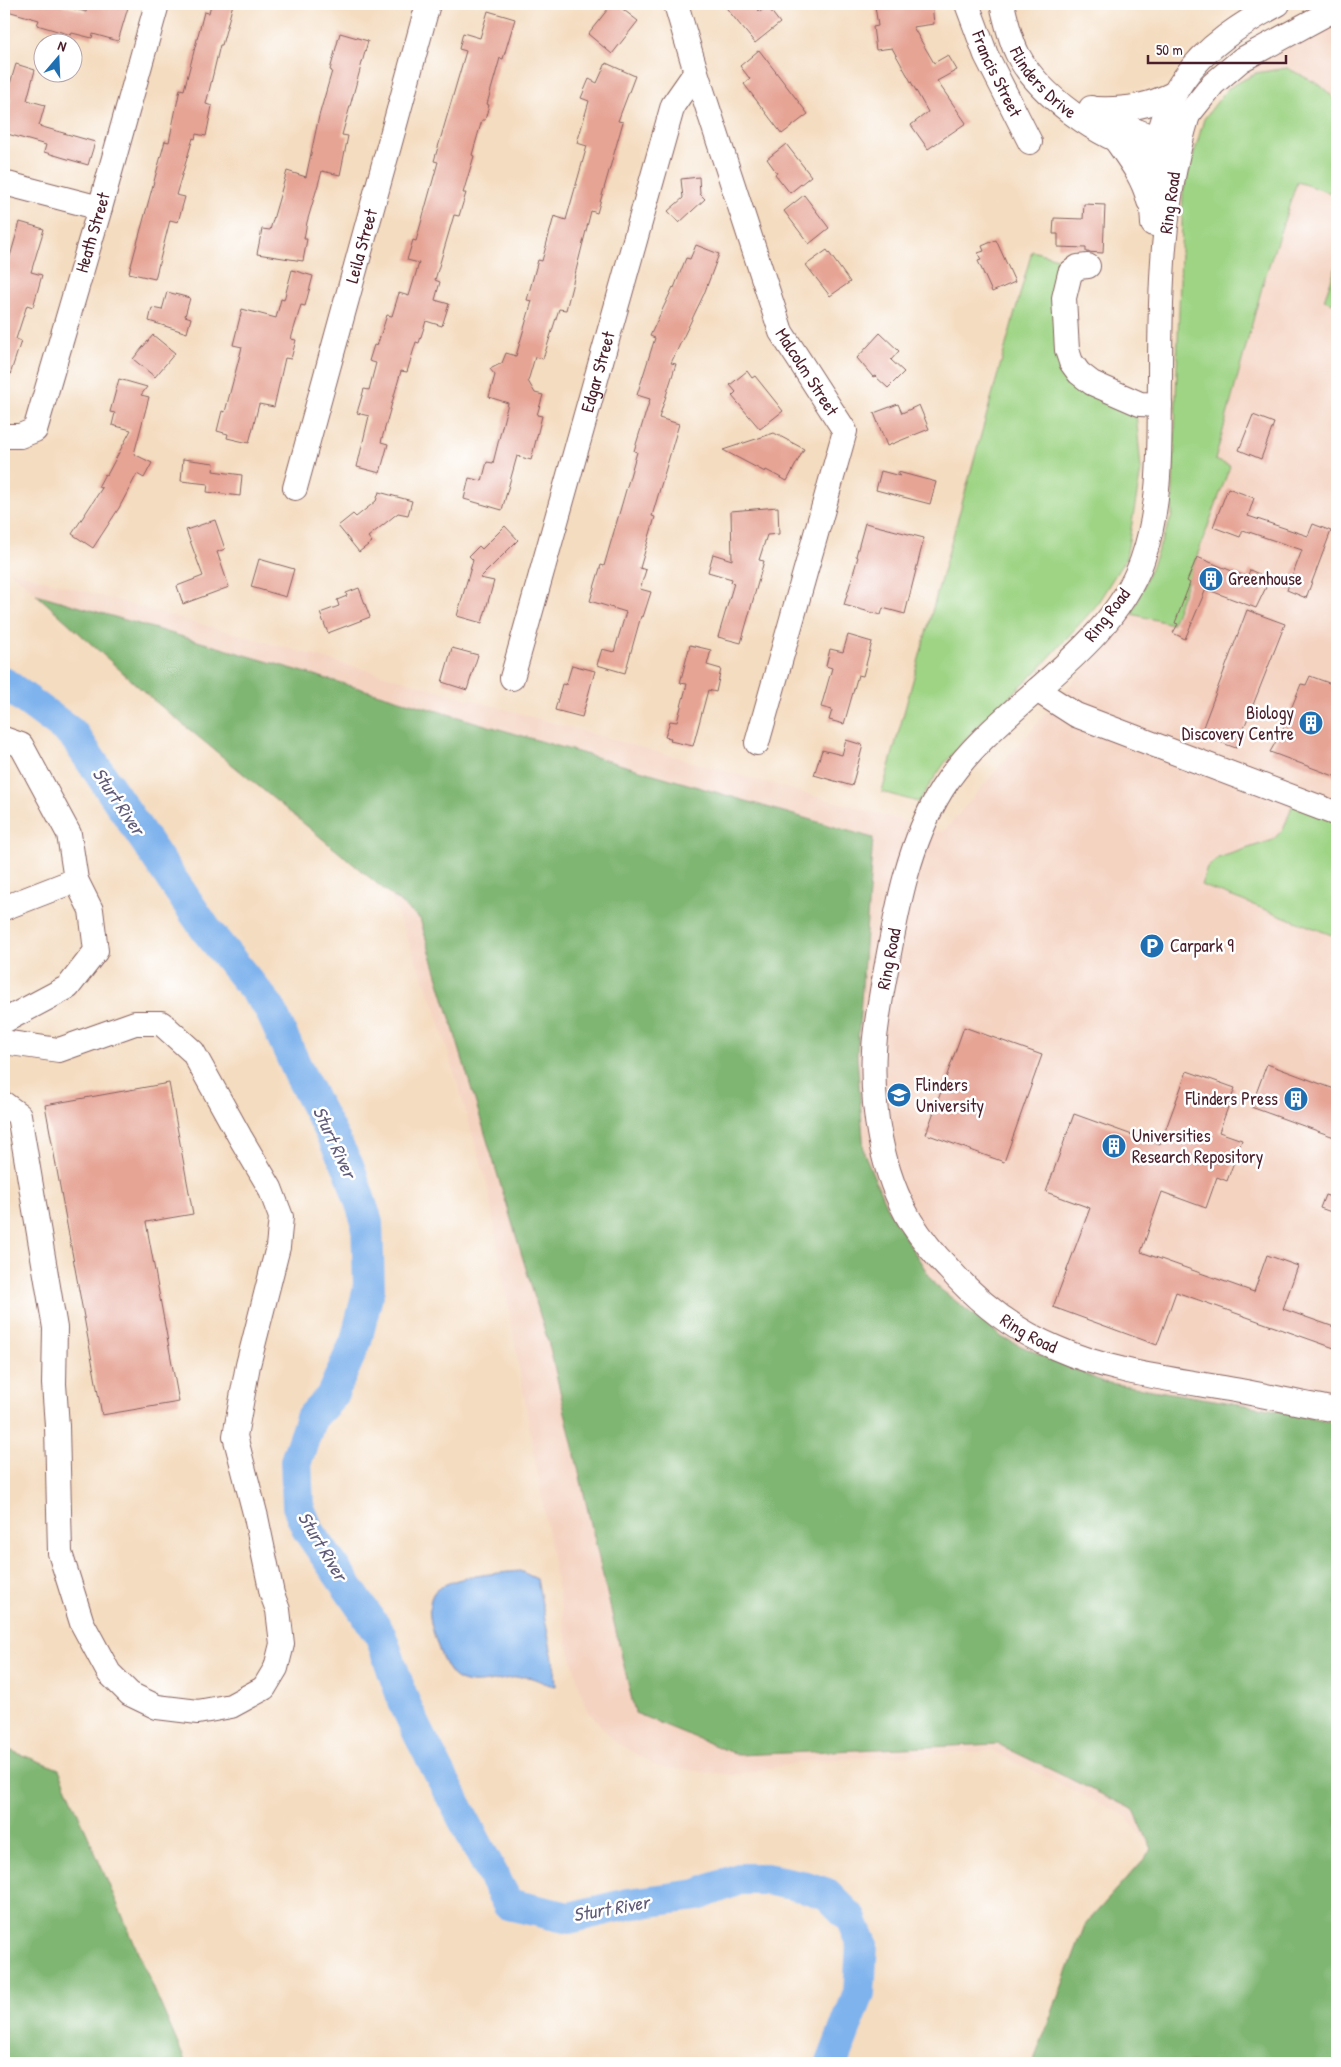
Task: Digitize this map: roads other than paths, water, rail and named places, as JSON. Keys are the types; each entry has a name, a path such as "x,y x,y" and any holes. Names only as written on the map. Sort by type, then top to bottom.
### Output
{"street":[{"name":"Heath Street","path":"4,436 20,436 35,430 157,4"},
{"name":"Leila Street","path":"295,488 428,4"},
{"name":"Malcolm Street","path":"676,4 696,72 781,332 845,430 757,743"},
{"name":"Francis Street","path":"967,4 986,55 1030,142"},
{"name":"Flinders Drive","path":"1002,4 1017,54 1030,75 1043,90 1077,116 1115,139 1143,149 1157,138 1094,109 1060,87 1038,63 1022,34 1016,4"},
{"name":"Ring Road","path":"1278,4 1230,33 1197,63 1175,93 1157,138 1152,188 1160,293 1158,487 1149,537 1142,562 1132,583 1115,610 1088,641 1038,690 977,745 944,787 923,828 906,876 891,941 874,1049 876,1111 884,1153 911,1221 931,1250 970,1293 1013,1326 1056,1348 1109,1366 1337,1410"},
{"path":"1279,40 1287,20 1288,7 1286,4"},
{"path":"1169,196 1157,138 1188,115 1205,92 1241,60 1337,8"},
{"name":"Edgar Street","path":"512,678 673,105 696,72"},
{"name":"Flinders Drive","path":"1094,109 1134,108 1175,93"},
{"name":"Ring Road","path":"1160,293 1169,196 1179,143 1188,115"},
{"name":"Flinders Drive","path":"1115,139 1145,187 1153,215"},
{"path":"4,183 100,208"},
{"path":"1088,266 1078,267 1070,273 1065,290 1067,350 1071,362 1079,373 1092,383 1140,404 1160,405"},
{"path":"1038,690 1076,715 1337,814"},
{"path":"4,739 21,745 69,834 76,880 90,910 96,951 68,987 4,1022"},
{"path":"4,908 76,880"},
{"path":"4,1042 59,1050 135,1023 162,1023 194,1052 270,1188 281,1217 278,1247 248,1365 235,1436 256,1517 272,1594 278,1610 282,1644 276,1668 264,1688 231,1706 198,1712 157,1707 130,1694 109,1673 82,1623 60,1552 54,1384 55,1328 19,1115 4,1104"}],"water":[{"path":"520,1571 537,1579 555,1669 556,1686 527,1677 481,1683 464,1682 456,1678 446,1666 433,1633 430,1605 433,1594 448,1583 460,1579"}],"waterway":[{"name":"Sturt River","path":"4,683 73,734 207,931 269,1007 299,1073 349,1168 367,1222 369,1288 356,1341 331,1397 311,1418 296,1461 298,1506 308,1530 380,1634 404,1702 419,1734 508,1904 569,1918 628,1904 697,1895 739,1879 766,1879 806,1887 827,1894 851,1918 862,1944 859,1993 832,2063"}],"place":[{"name":"Greenhouse","path":"1211,579"},
{"name":"Biology Discovery Centre","path":"1311,723"},
{"name":"Carpark 9","path":"1152,946"},
{"name":"Flinders University","path":"899,1095"},
{"name":"Flinders Press","path":"1296,1099"},
{"name":"Universities Research Repository","path":"1114,1146"}]}
